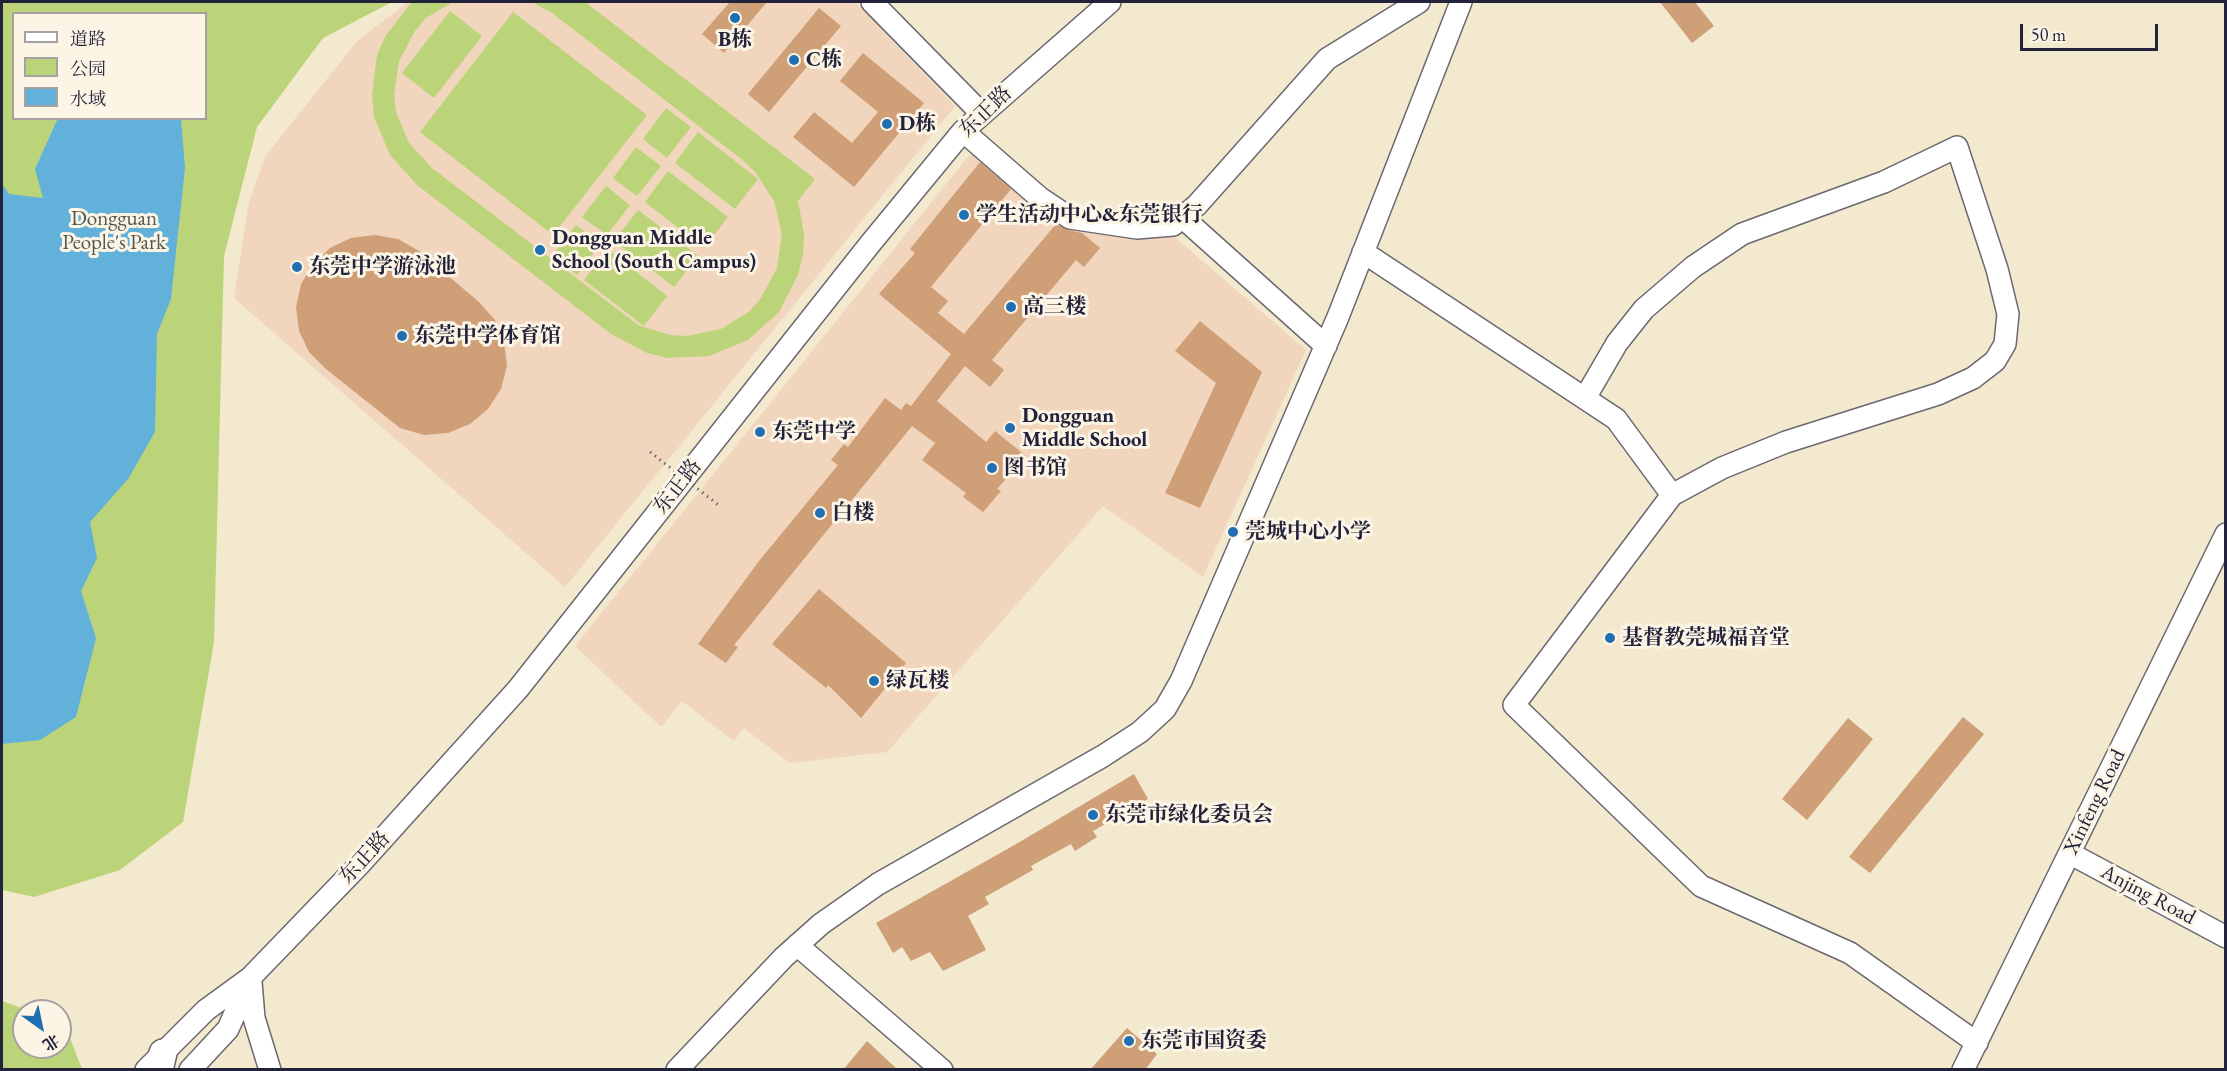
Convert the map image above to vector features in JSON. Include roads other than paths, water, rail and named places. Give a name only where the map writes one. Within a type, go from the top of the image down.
[{"type":"street","points":[[872,2],[981,113]]},
{"type":"street","name":"东正路","points":[[250,978],[360,864],[518,689],[862,254],[963,131],[1110,2]]},
{"type":"street","points":[[963,131],[1040,198],[1070,218],[1137,228],[1173,225],[1197,205],[1326,59],[1419,2]]},
{"type":"street","points":[[677,1070],[797,945],[821,924],[878,884],[1103,756],[1140,732],[1165,709],[1181,681],[1326,346],[1404,151],[1428,81],[1459,3]]},
{"type":"street","points":[[1585,398],[1617,343],[1644,309],[1702,260],[1742,234],[1884,182],[1916,164],[1957,147],[1997,269],[2008,314],[2005,344],[1995,361],[1973,378],[1938,394],[1786,442],[1722,468],[1672,495],[1514,705],[1701,886],[1850,953],[1977,1043]]},
{"type":"street","points":[[1182,217],[1326,346]]},
{"type":"street","points":[[1363,252],[1616,419],[1672,495]]},
{"type":"street","name":"Xinfeng Road","points":[[1963,1070],[2071,854],[2226,534]]},
{"type":"street","name":"Anjing Road","points":[[2071,854],[2226,937]]},
{"type":"street","points":[[797,945],[942,1070]]},
{"type":"street","points":[[156,1064],[206,1010],[250,978]]},
{"type":"street","points":[[190,1070],[228,1029],[250,978]]},
{"type":"street","points":[[250,978],[254,1018],[270,1070]]},
{"type":"water","points":[[57,120],[181,120],[185,168],[171,299],[157,334],[155,432],[128,479],[90,522],[97,558],[81,591],[96,638],[76,717],[40,740],[2,744],[2,184],[9,194],[43,198],[35,169]]},
{"type":"place","name":"B栋","points":[[735,18]]},
{"type":"place","name":"C栋","points":[[794,60]]},
{"type":"place","name":"D栋","points":[[887,124]]},
{"type":"place","name":"学生活动中心&东莞银行","points":[[964,215]]},
{"type":"place","name":"Dongguan Middle School (South Campus)","points":[[540,250]]},
{"type":"place","name":"东莞中学游泳池","points":[[297,267]]},
{"type":"place","name":"高三楼","points":[[1011,307]]},
{"type":"place","name":"东莞中学体育馆","points":[[402,336]]},
{"type":"place","name":"Dongguan Middle School","points":[[1010,428]]},
{"type":"place","name":"东莞中学","points":[[760,432]]},
{"type":"place","name":"图书馆","points":[[992,468]]},
{"type":"place","name":"白楼","points":[[820,513]]},
{"type":"place","name":"莞城中心小学","points":[[1233,532]]},
{"type":"place","name":"基督教莞城福音堂","points":[[1610,638]]},
{"type":"place","name":"绿瓦楼","points":[[874,681]]},
{"type":"place","name":"东莞市绿化委员会","points":[[1093,815]]},
{"type":"place","name":"东莞市国资委","points":[[1129,1041]]},
{"type":"park label","name":"Dongguan People's Park","points":[[114,231]]}]
